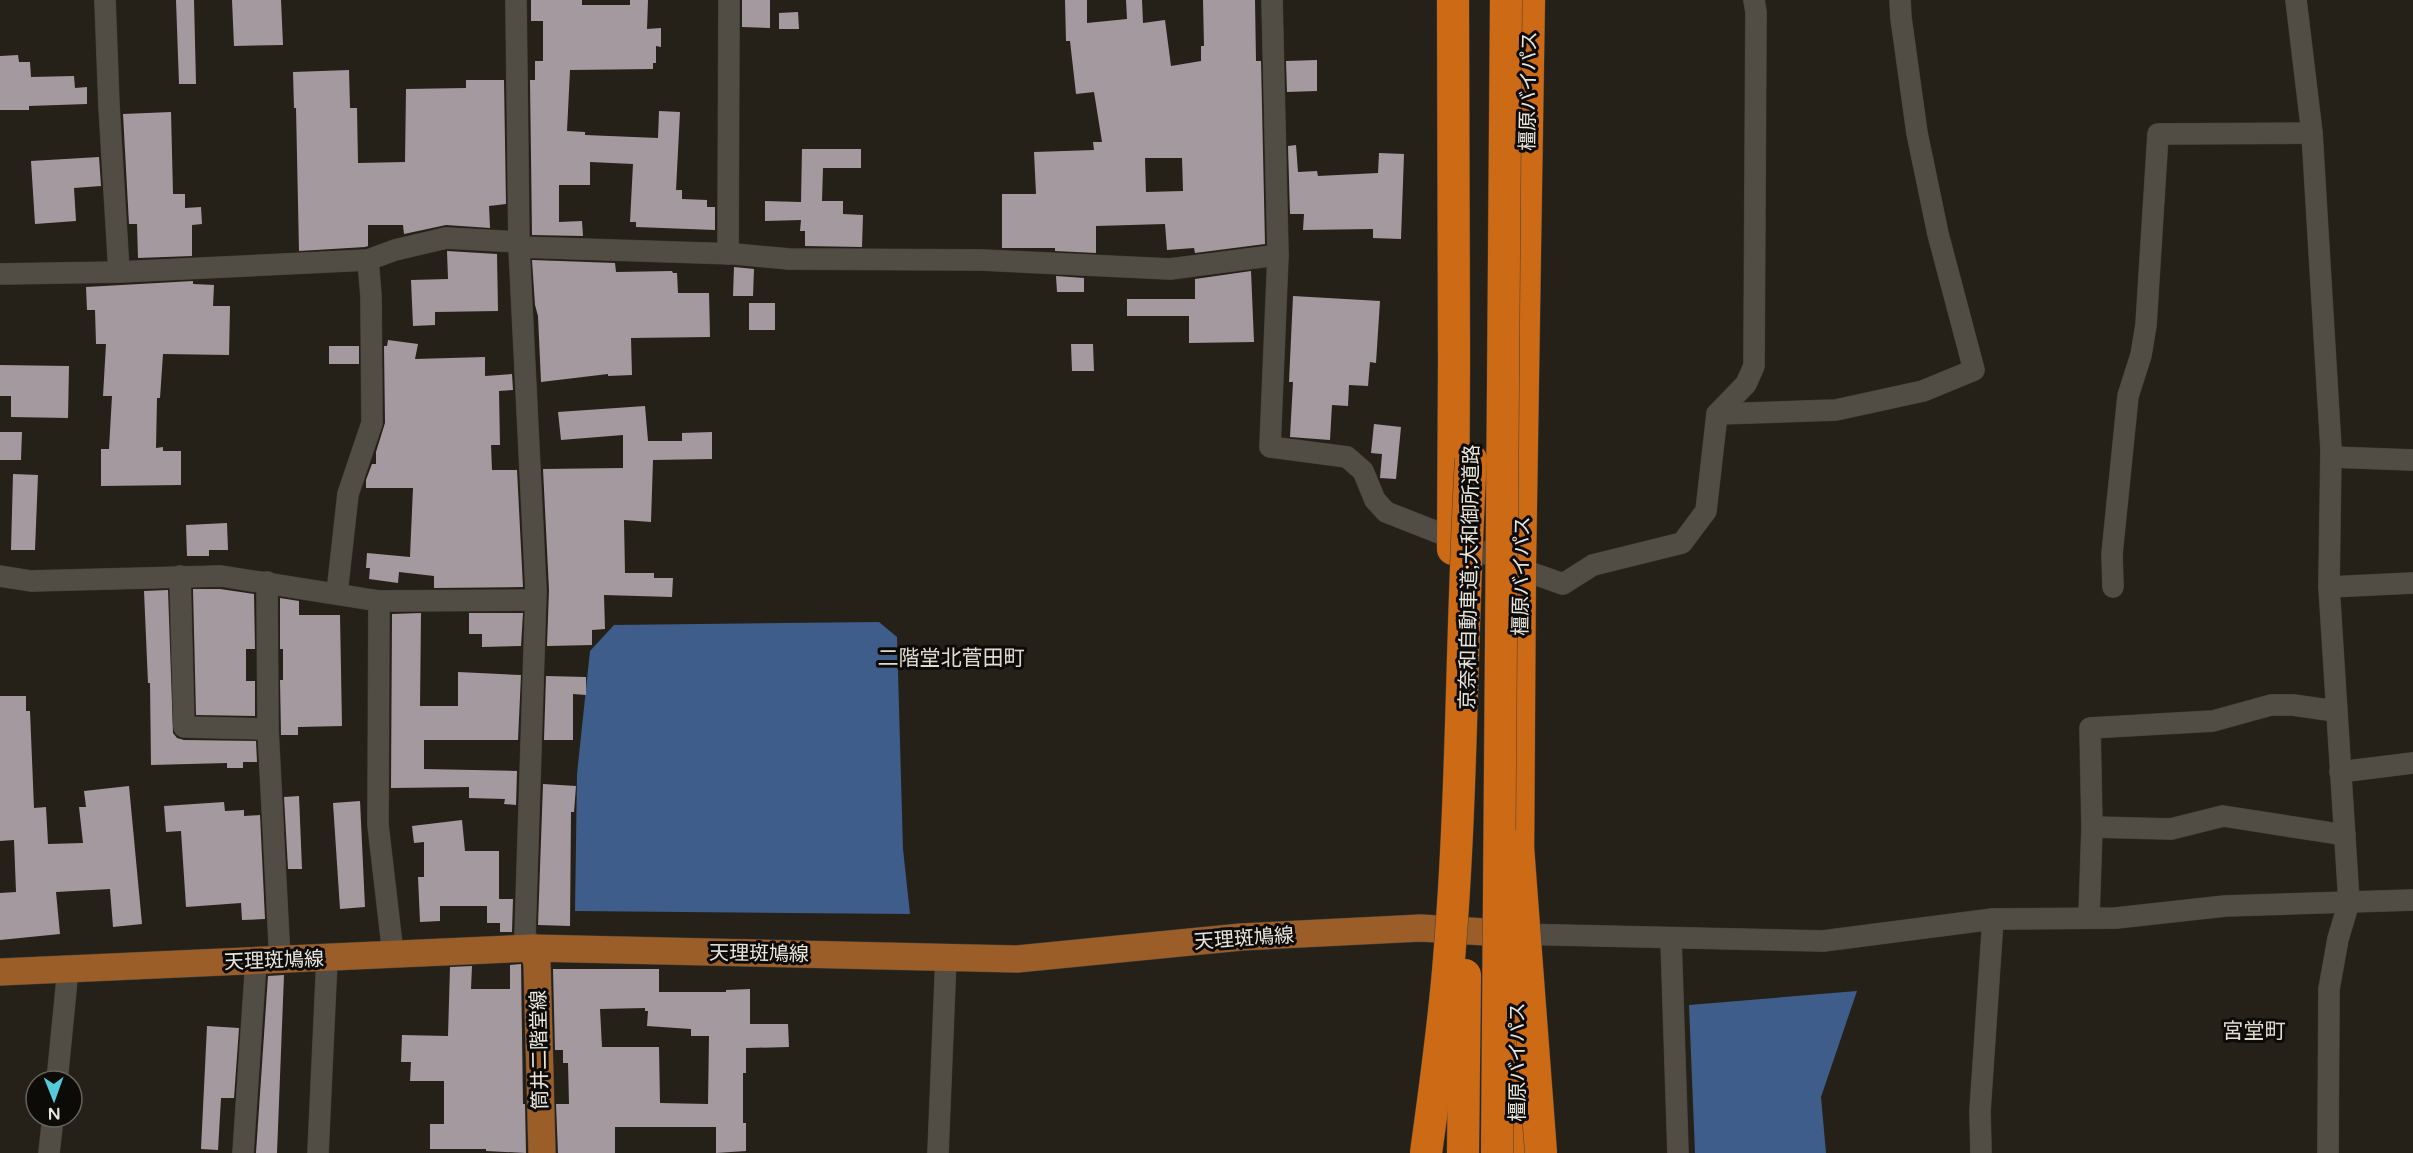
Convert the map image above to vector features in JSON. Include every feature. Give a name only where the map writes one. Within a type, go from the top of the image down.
[{"type":"highway","points":[[1450,1153],[1455,929],[1452,538],[1453,0]]},
{"type":"highway","name":"京奈和自動車道;大和御所道路","points":[[1463,1153],[1474,0]]},
{"type":"highway","name":"京奈和自動車道;大和御所道路","points":[[1497,1153],[1506,0]]},
{"type":"highway","name":"橿原バイパス","points":[[1516,1153],[1520,569],[1529,0]]},
{"type":"highway","points":[[1426,1153],[1449,959],[1457,827],[1464,565],[1471,459]]},
{"type":"highway","points":[[1502,648],[1541,1153]]},
{"type":"main road","name":"天理斑鳩線","points":[[0,972],[532,948],[1017,959],[1241,937],[1421,928],[1518,934]]},
{"type":"main road","name":"筒井二階堂線","points":[[532,948],[537,963],[542,1153]]},
{"type":"street","points":[[105,0],[119,272]]},
{"type":"street","points":[[516,0],[518,244],[535,600],[525,935],[532,948]]},
{"type":"street","points":[[728,254],[729,0]]},
{"type":"street","points":[[1272,0],[1278,255],[1270,447],[1347,457],[1363,471],[1376,500],[1386,512],[1452,538],[1520,569],[1563,584],[1593,565],[1682,543],[1706,511],[1717,414],[1746,384],[1754,366],[1756,12],[1754,0]]},
{"type":"street","points":[[1717,414],[1836,410],[1923,391],[1974,370],[1938,234],[1917,133],[1900,0]]},
{"type":"street","points":[[2295,0],[2312,134],[2331,457],[2329,587],[2335,711],[2349,902],[2338,939],[2329,989],[2328,1153]]},
{"type":"street","points":[[2113,587],[2112,554],[2128,396],[2141,355],[2146,325],[2158,134],[2312,134]]},
{"type":"street","points":[[0,274],[119,272],[368,260],[395,250],[446,238],[518,244],[728,254],[789,260],[982,260],[1170,269],[1278,255]]},
{"type":"street","points":[[337,593],[348,494],[372,423],[371,296],[368,260]]},
{"type":"street","points":[[2331,457],[2413,460]]},
{"type":"street","points":[[0,576],[31,581],[221,576],[379,601],[535,600]]},
{"type":"street","points":[[180,576],[184,727],[268,729]]},
{"type":"street","points":[[243,1153],[268,961],[267,582]]},
{"type":"street","points":[[2329,587],[2413,583]]},
{"type":"street","points":[[379,601],[378,825],[393,954]]},
{"type":"street","points":[[2089,917],[2092,827],[2090,728],[2213,721],[2271,705],[2293,705],[2335,711]]},
{"type":"street","points":[[2340,772],[2413,763]]},
{"type":"street","points":[[2092,827],[2171,829],[2223,816],[2286,828],[2344,835]]},
{"type":"street","points":[[1518,934],[1823,941],[1993,920],[2115,918],[2225,906],[2413,900]]},
{"type":"street","points":[[1981,1153],[1980,1111],[1993,920]]},
{"type":"street","points":[[1671,939],[1678,1153]]},
{"type":"street","points":[[938,1153],[946,957]]},
{"type":"street","points":[[318,1153],[327,958]]},
{"type":"street","points":[[58,1069],[68,969]]},
{"type":"street","points":[[49,1153],[52,1129]]},
{"type":"water","points":[[879,622],[897,637],[903,849],[910,914],[575,911],[577,774],[590,651],[614,625]]},
{"type":"water","points":[[1857,991],[1821,1097],[1826,1153],[1695,1153],[1689,1005]]},
{"type":"building","points":[[176,0],[194,0],[196,84],[179,84]]},
{"type":"building","points":[[232,0],[281,0],[283,45],[234,46]]},
{"type":"building","points":[[531,0],[582,0],[582,5],[630,5],[630,0],[648,0],[647,29],[661,28],[661,47],[656,46],[656,63],[653,63],[653,69],[570,70],[567,131],[585,132],[585,135],[658,138],[659,111],[680,112],[676,190],[682,190],[682,199],[707,200],[707,207],[715,207],[715,230],[636,227],[636,222],[630,222],[633,164],[590,162],[590,185],[559,185],[559,222],[582,221],[583,236],[532,235],[530,80],[535,80],[535,61],[543,61],[543,21],[531,21]]},
{"type":"building","points":[[742,0],[770,0],[770,28],[742,27]]},
{"type":"building","points":[[1065,0],[1087,0],[1087,23],[1127,19],[1126,0],[1142,0],[1143,23],[1165,20],[1171,66],[1201,61],[1201,46],[1204,46],[1203,0],[1255,0],[1256,61],[1261,61],[1265,244],[1195,253],[1194,248],[1167,250],[1165,224],[1096,226],[1096,253],[1055,251],[1055,248],[1002,248],[1002,194],[1036,194],[1034,152],[1094,150],[1093,142],[1102,142],[1094,92],[1076,94],[1070,41],[1066,41]],"holes":[[[1145,158],[1182,158],[1183,191],[1146,192]]]},
{"type":"building","points":[[798,12],[799,29],[779,29],[779,13]]},
{"type":"building","points":[[18,55],[19,62],[30,62],[31,77],[74,76],[75,88],[87,87],[87,104],[29,106],[29,110],[0,110],[0,56]]},
{"type":"building","points":[[1317,60],[1317,91],[1287,92],[1286,61]]},
{"type":"building","points":[[349,70],[350,108],[357,108],[358,163],[405,162],[406,89],[466,88],[466,80],[504,80],[506,204],[489,206],[490,228],[446,225],[404,234],[403,225],[368,225],[368,246],[299,251],[293,72]]},
{"type":"building","points":[[171,112],[173,194],[185,194],[185,208],[201,207],[202,224],[192,225],[192,256],[138,258],[137,224],[129,224],[123,114]]},
{"type":"building","points":[[1296,145],[1298,172],[1317,171],[1318,176],[1378,173],[1379,153],[1404,154],[1401,239],[1373,238],[1373,229],[1303,230],[1304,214],[1290,214],[1288,146]]},
{"type":"building","points":[[802,149],[861,149],[861,168],[823,168],[822,201],[843,201],[843,214],[863,215],[862,247],[805,246],[805,231],[800,231],[801,220],[765,221],[765,201],[801,202]]},
{"type":"building","points":[[99,157],[101,186],[74,188],[76,221],[35,224],[31,161]]},
{"type":"building","points":[[447,251],[497,254],[498,311],[435,312],[435,325],[413,326],[411,280],[448,279]]},
{"type":"building","points":[[532,260],[615,263],[616,272],[672,271],[677,273],[678,293],[709,293],[710,337],[631,338],[632,375],[608,376],[608,374],[541,382],[538,316],[535,305]]},
{"type":"building","points":[[734,267],[754,269],[753,296],[733,296]]},
{"type":"building","points":[[1251,271],[1254,342],[1189,343],[1189,316],[1127,316],[1127,299],[1195,299],[1195,279]]},
{"type":"building","points":[[1056,276],[1084,278],[1084,292],[1057,292]]},
{"type":"building","points":[[193,281],[193,284],[214,285],[213,306],[230,306],[229,355],[163,354],[160,398],[157,398],[156,448],[163,447],[163,451],[181,451],[181,485],[101,486],[101,449],[109,449],[112,396],[103,396],[106,344],[96,344],[95,310],[87,310],[86,287]]},
{"type":"building","points":[[1293,296],[1380,301],[1376,363],[1370,362],[1368,386],[1349,385],[1348,406],[1332,405],[1330,440],[1290,437],[1293,382],[1289,382]]},
{"type":"building","points":[[749,303],[775,303],[775,330],[749,330]]},
{"type":"building","points":[[388,340],[418,344],[415,359],[485,357],[485,376],[512,374],[513,390],[499,391],[500,445],[491,445],[492,470],[517,470],[523,587],[434,588],[434,576],[399,572],[398,583],[369,579],[370,568],[366,568],[367,553],[410,557],[413,488],[366,488],[366,480],[372,464],[376,464],[376,452],[385,423],[384,346],[387,346]]},
{"type":"building","points":[[1071,344],[1093,344],[1094,371],[1072,371]]},
{"type":"building","points":[[329,346],[359,346],[359,364],[329,364]]},
{"type":"building","points":[[0,365],[69,366],[68,418],[11,417],[11,396],[0,396]]},
{"type":"building","points":[[645,406],[648,441],[682,441],[682,433],[712,432],[712,459],[653,460],[651,522],[624,520],[625,573],[654,573],[654,578],[673,578],[672,597],[604,595],[605,629],[592,630],[592,645],[547,646],[549,590],[543,469],[623,468],[623,435],[561,440],[558,412]]},
{"type":"building","points":[[1374,424],[1401,427],[1396,479],[1380,478],[1382,454],[1371,453]]},
{"type":"building","points":[[0,432],[22,432],[21,460],[0,460]]},
{"type":"building","points":[[13,474],[38,475],[35,550],[11,550]]},
{"type":"building","points":[[227,523],[228,550],[209,550],[209,556],[187,556],[186,525]]},
{"type":"building","points":[[193,589],[220,589],[254,594],[255,649],[246,649],[246,681],[255,681],[255,716],[196,715]]},
{"type":"building","points":[[168,590],[173,733],[177,738],[184,740],[256,741],[257,762],[243,762],[243,768],[227,768],[227,763],[151,765],[150,683],[148,683],[144,591]]},
{"type":"building","points":[[280,598],[299,601],[299,615],[340,615],[342,726],[298,727],[298,735],[281,735],[280,680],[283,680],[283,649],[280,649]]},
{"type":"building","points":[[421,613],[420,706],[458,706],[458,672],[521,675],[518,740],[424,740],[424,769],[517,771],[516,805],[504,804],[505,799],[469,798],[469,787],[391,788],[392,614]]},
{"type":"building","points":[[469,613],[523,613],[521,646],[482,647],[482,634],[469,634]]},
{"type":"building","points":[[546,676],[586,677],[586,695],[573,694],[573,740],[544,740]]},
{"type":"building","points":[[0,696],[26,696],[26,711],[30,711],[34,808],[46,807],[48,844],[83,843],[79,807],[86,807],[84,791],[129,786],[142,924],[113,927],[110,889],[56,892],[60,934],[0,940],[0,893],[16,892],[14,840],[0,841]]},
{"type":"building","points":[[543,784],[576,786],[574,812],[571,812],[570,926],[538,925]]},
{"type":"building","points":[[299,796],[302,869],[288,869],[284,797]]},
{"type":"building","points":[[360,801],[365,907],[340,909],[333,803]]},
{"type":"building","points":[[224,802],[225,811],[244,810],[244,816],[260,815],[265,919],[242,920],[241,903],[186,907],[181,831],[166,832],[164,806]]},
{"type":"building","points":[[462,820],[465,851],[499,851],[499,899],[513,899],[512,932],[500,932],[500,923],[487,923],[487,906],[440,906],[440,921],[420,922],[418,877],[424,877],[424,842],[414,843],[412,826]]},
{"type":"building","points":[[521,964],[526,1153],[486,1151],[486,1149],[430,1149],[430,1124],[444,1124],[444,1081],[410,1081],[411,1062],[401,1062],[402,1035],[448,1036],[450,967],[472,966],[471,989],[510,989],[510,965]]},
{"type":"building","points":[[553,969],[659,969],[659,992],[726,992],[726,990],[750,989],[750,1024],[788,1024],[789,1047],[746,1048],[746,1073],[743,1073],[743,1123],[746,1123],[746,1151],[716,1153],[716,1127],[615,1127],[615,1153],[558,1153],[556,1104],[569,1104],[568,1063],[563,1063],[563,1050],[555,1050]],"holes":[[[645,1008],[645,1011],[648,1011],[647,1026],[691,1029],[691,1036],[709,1036],[708,1104],[660,1103],[659,1047],[602,1047],[600,1009]]]},
{"type":"building","points":[[284,975],[277,1153],[256,1153],[268,976]]},
{"type":"building","points":[[207,1026],[239,1028],[234,1098],[221,1098],[218,1150],[201,1149]]},
{"type":"district","name":"二階堂北菅田町","points":[[951,658]]},
{"type":"district","name":"宮堂町","points":[[2254,1031]]}]
